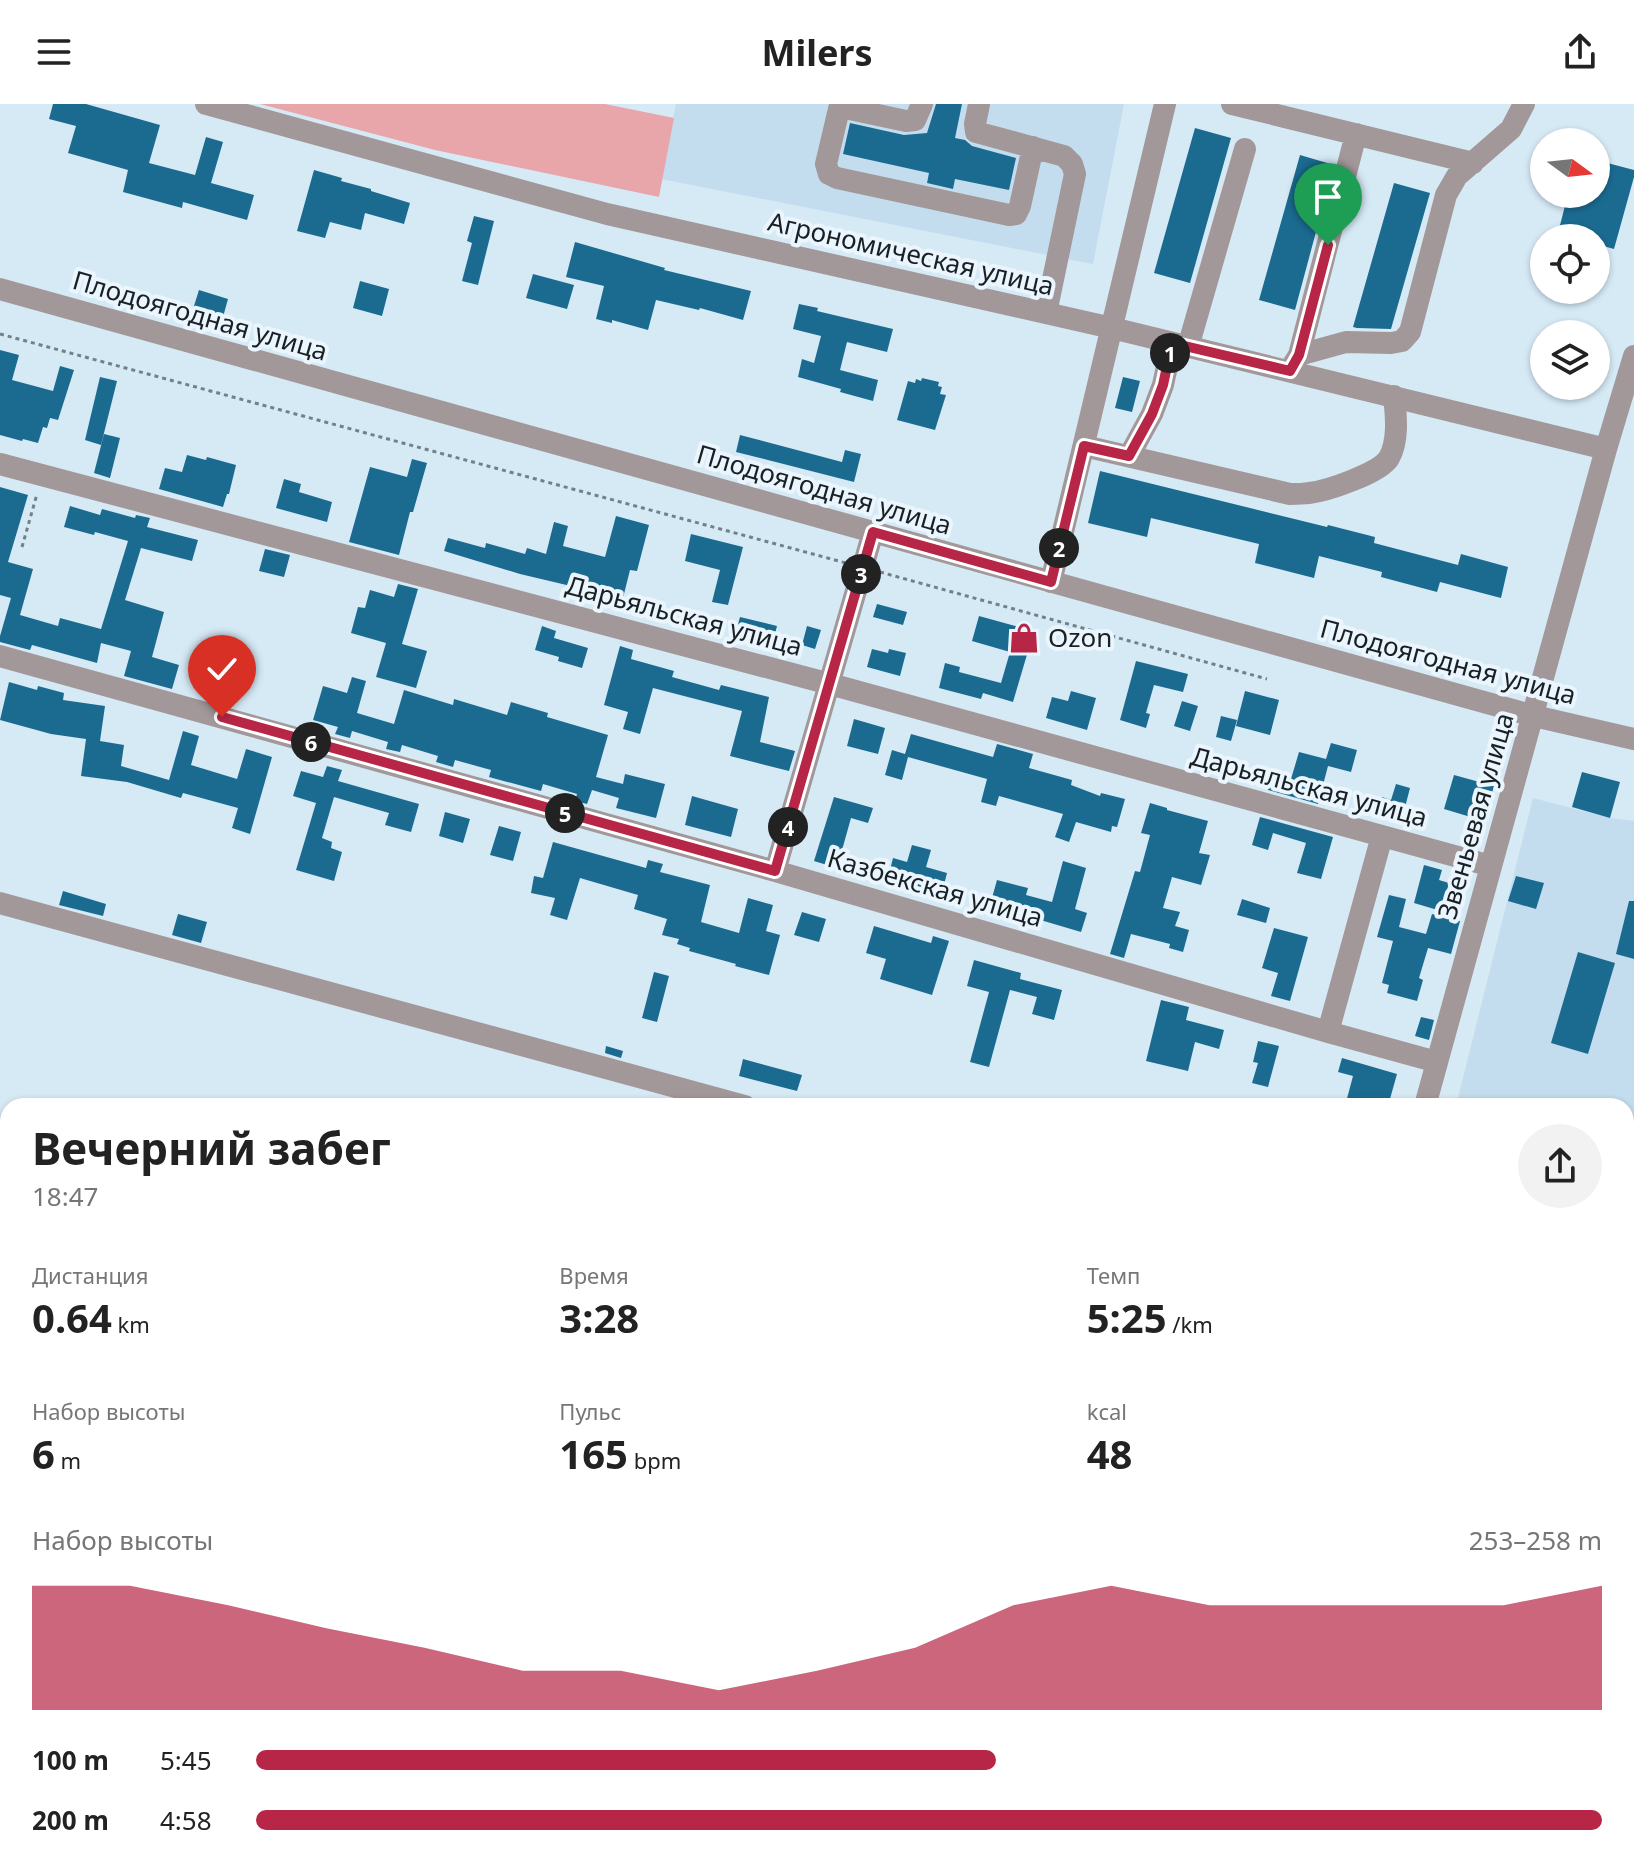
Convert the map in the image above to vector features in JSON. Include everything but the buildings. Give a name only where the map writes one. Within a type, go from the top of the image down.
[{"type":"street","name":"Агрономическая улица","points":[[206,104],[607,214],[1180,345],[1294,363],[1394,396],[1606,449]]},
{"type":"street","points":[[922,104],[915,120],[906,121],[839,109],[826,164],[829,174],[1009,215],[1016,214],[1020,206],[1033,147]]},
{"type":"street","points":[[979,104],[976,132],[1064,156],[1072,164],[1075,174],[1046,313]]},
{"type":"street","points":[[1051,582],[1165,104]]},
{"type":"street","points":[[1232,104],[1473,163]]},
{"type":"street","points":[[1294,363],[1346,342],[1391,343],[1402,341],[1410,332],[1446,195],[1457,176],[1511,129],[1524,104]]},
{"type":"street","points":[[1294,363],[1356,134]]},
{"type":"street","points":[[1129,456],[1152,414],[1180,345],[1245,149]]},
{"type":"street","name":"Плодоягодная улица","points":[[0,289],[1534,716],[1634,739]]},
{"type":"street","name":"Звеньевая улица","points":[[1427,1098],[1634,356]]},
{"type":"street","points":[[1084,446],[1290,494],[1321,491],[1371,473],[1390,457],[1396,429],[1394,396]]},
{"type":"street","name":"Дарьяльская улица","points":[[0,464],[830,684],[1491,866]]},
{"type":"street","points":[[775,871],[873,532]]},
{"type":"street","name":"Казбекская улица","points":[[0,656],[775,871],[1437,1062]]},
{"type":"street","points":[[1328,1032],[1382,836]]},
{"type":"street","points":[[0,903],[716,1098]]},
{"type":"path","points":[[0,334],[1267,679]]},
{"type":"path","points":[[22,547],[42,475]]},
{"type":"shaded area","points":[[260,104],[605,104],[674,118],[659,197],[435,150]]},
{"type":"shaded area","points":[[676,104],[1124,104],[1093,264],[661,179]]},
{"type":"shaded area","points":[[1533,798],[1610,818],[1634,821],[1634,1098],[1458,1098]]},
{"type":"place","name":"Ozon","points":[[1024,638]]},
{"type":"route","points":[[222,717],[775,871],[873,532],[1051,582],[1084,446],[1129,456],[1152,414],[1163,385],[1172,343],[1290,371],[1299,355],[1328,245]]}]
